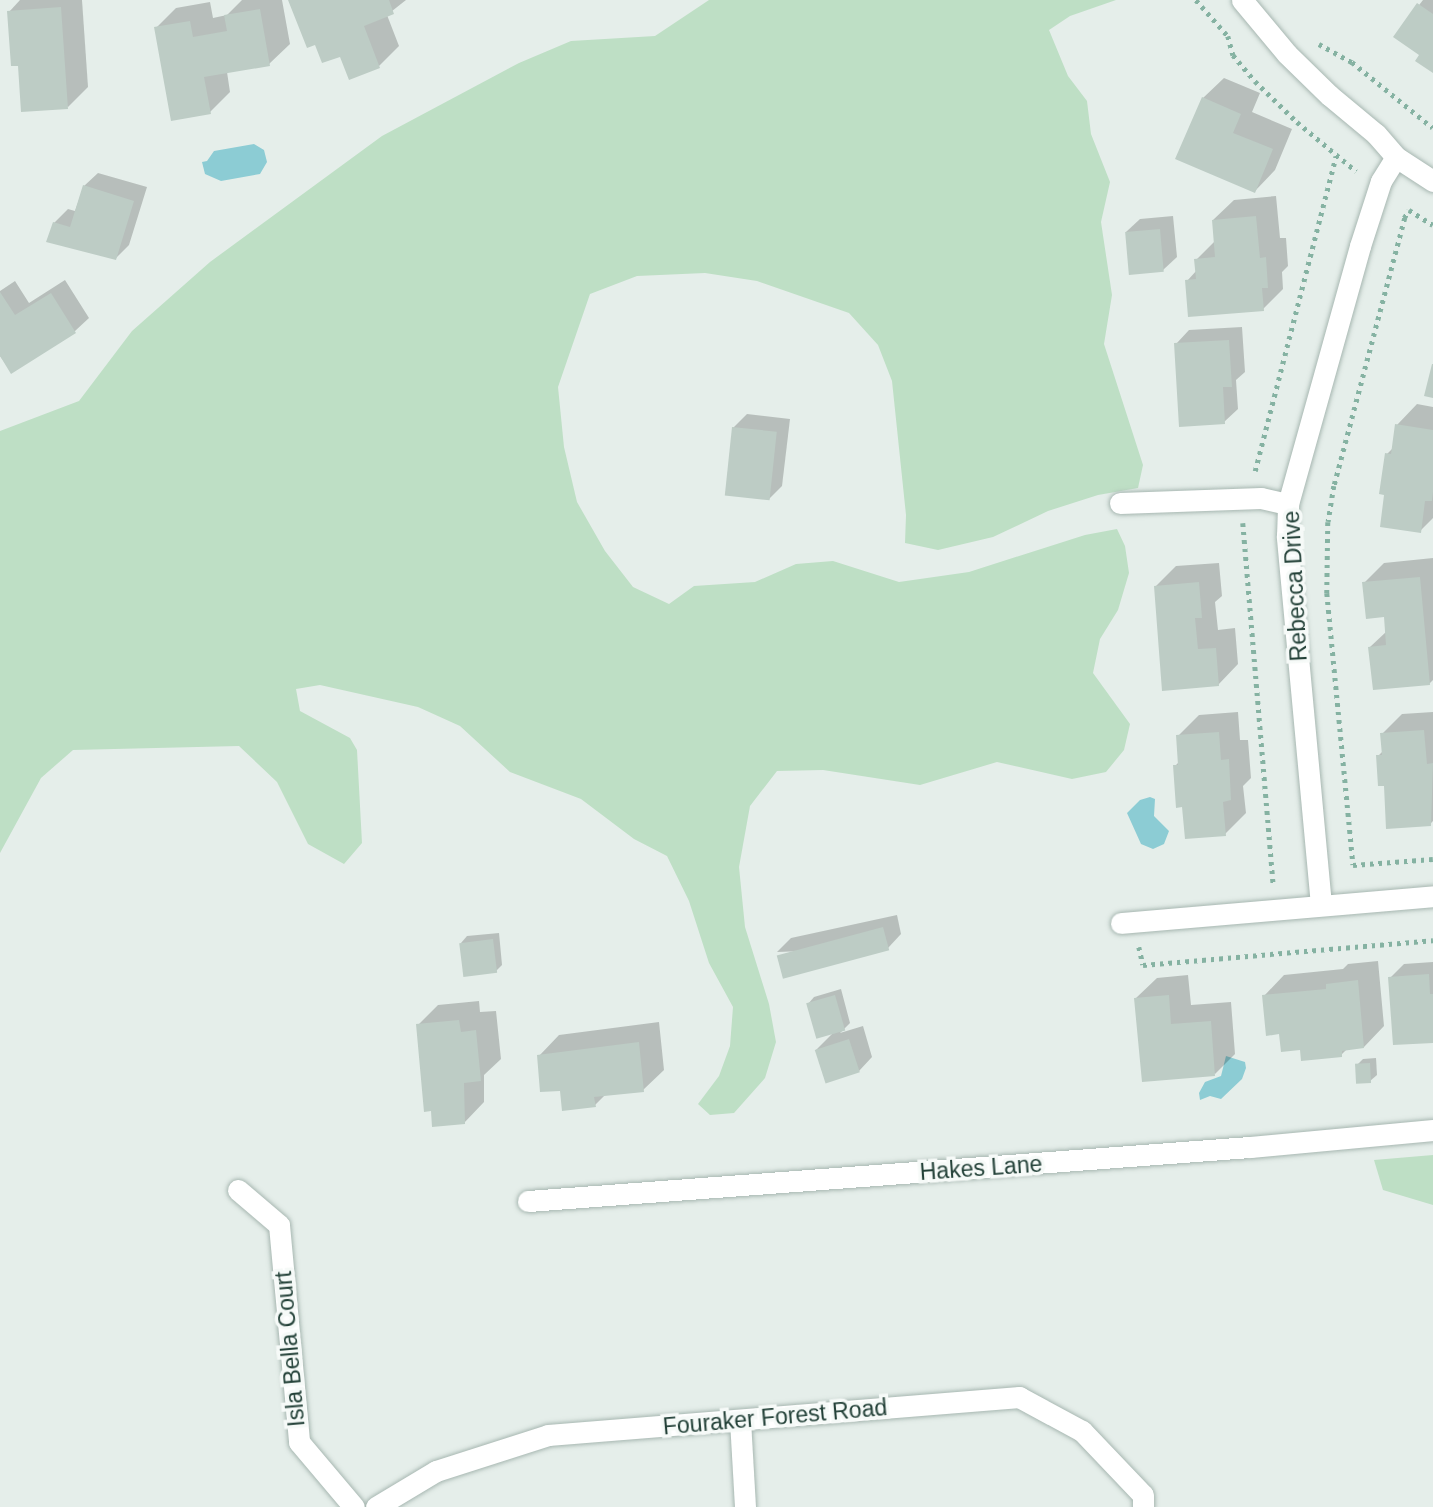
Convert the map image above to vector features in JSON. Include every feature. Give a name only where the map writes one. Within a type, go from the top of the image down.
[{"type":"street","points":[[1242,0],[1287,54],[1329,95],[1376,134],[1396,157],[1433,181]]},
{"type":"street","name":"Rebecca Drive","points":[[1321,905],[1287,536],[1288,504],[1377,194],[1396,157]]},
{"type":"street","points":[[1120,503],[1261,498],[1288,504]]},
{"type":"street","points":[[1128,923],[1433,896]]},
{"type":"street","name":"Hakes Lane","points":[[528,1201],[1237,1148],[1433,1130]]},
{"type":"street","name":"Isla Bella Court","points":[[238,1190],[279,1225],[299,1442],[354,1507]]},
{"type":"street","name":"Fouraker Forest Road","points":[[376,1507],[436,1471],[548,1435],[1019,1398],[1082,1431],[1143,1495],[1143,1507]]},
{"type":"street","points":[[740,1420],[745,1507]]},
{"type":"path","points":[[1196,0],[1228,36],[1233,55],[1255,80],[1297,122],[1355,170],[1392,211],[1405,218]]},
{"type":"path","points":[[1310,37],[1352,62],[1433,128]]},
{"type":"path","points":[[1433,225],[1409,210],[1405,218],[1334,486],[1328,522],[1328,593],[1353,865],[1433,859]]},
{"type":"path","points":[[1128,923],[1143,965],[1433,940]]},
{"type":"green space","points":[[709,0],[1116,0],[1070,16],[1049,30],[1068,76],[1087,101],[1091,134],[1110,182],[1101,222],[1112,295],[1104,344],[1143,465],[1138,488],[1098,495],[1048,511],[993,537],[938,550],[905,543],[906,515],[892,381],[878,345],[849,313],[757,281],[705,273],[637,276],[590,294],[558,387],[564,447],[577,502],[605,551],[633,587],[669,604],[694,586],[755,582],[796,564],[833,561],[899,582],[969,572],[1085,535],[1117,529],[1125,546],[1129,573],[1118,610],[1100,639],[1093,673],[1130,724],[1124,750],[1106,772],[1072,779],[997,762],[920,785],[823,770],[777,771],[750,806],[739,867],[745,927],[769,1004],[776,1042],[765,1078],[734,1113],[710,1115],[698,1104],[719,1076],[730,1046],[733,1007],[709,963],[689,901],[667,856],[634,839],[581,799],[510,772],[460,726],[418,707],[320,685],[296,689],[300,711],[350,738],[357,750],[362,843],[344,864],[308,844],[277,782],[239,746],[73,750],[41,778],[0,853],[0,431],[79,401],[132,331],[210,262],[382,136],[519,63],[571,41],[655,36]]},
{"type":"green space","points":[[1433,1155],[1433,1205],[1383,1190],[1374,1160]]},
{"type":"water","points":[[254,144],[264,150],[267,162],[260,174],[221,181],[205,174],[202,162],[207,161],[214,151]]},
{"type":"water","points":[[1150,797],[1155,799],[1154,816],[1169,831],[1164,844],[1153,849],[1141,844],[1127,813],[1140,800]]},
{"type":"water","points":[[1226,1056],[1245,1062],[1242,1079],[1221,1099],[1210,1096],[1200,1100],[1199,1093],[1205,1082],[1221,1076]]},
{"type":"building","points":[[288,0],[389,0],[394,14],[364,26],[380,68],[349,80],[340,57],[322,63],[315,45],[307,48]]},
{"type":"building","points":[[1417,3],[1433,14],[1433,73],[1415,61],[1419,55],[1393,37]]},
{"type":"building","points":[[61,7],[68,109],[21,112],[18,66],[11,66],[7,11]]},
{"type":"building","points":[[260,9],[270,66],[204,77],[211,114],[171,121],[154,27],[190,21],[193,37],[227,31],[224,15]]},
{"type":"building","points":[[1202,97],[1241,114],[1233,133],[1273,149],[1255,193],[1175,159]]},
{"type":"building","points":[[83,185],[134,201],[116,260],[46,242],[53,222],[70,227]]},
{"type":"building","points":[[1256,216],[1260,258],[1266,257],[1268,288],[1262,288],[1264,311],[1188,317],[1185,280],[1196,279],[1194,259],[1215,257],[1212,220]]},
{"type":"building","points":[[1160,229],[1164,272],[1129,275],[1125,232]]},
{"type":"building","points":[[0,292],[15,315],[51,293],[76,333],[11,374],[0,356]]},
{"type":"building","points":[[1229,340],[1232,387],[1223,387],[1225,424],[1179,427],[1174,343]]},
{"type":"building","points":[[1433,364],[1433,398],[1424,396]]},
{"type":"building","points":[[1395,424],[1433,430],[1432,501],[1425,501],[1421,533],[1380,527],[1384,495],[1379,494],[1385,453],[1391,454]]},
{"type":"building","points":[[732,427],[777,432],[770,500],[725,496]]},
{"type":"building","points":[[1420,577],[1430,685],[1373,690],[1368,647],[1386,645],[1384,617],[1366,619],[1362,582]]},
{"type":"building","points":[[1199,582],[1202,618],[1195,618],[1198,649],[1216,648],[1219,686],[1162,691],[1154,586]]},
{"type":"building","points":[[1424,730],[1427,764],[1433,763],[1431,826],[1386,829],[1384,786],[1378,786],[1376,755],[1382,755],[1380,733]]},
{"type":"building","points":[[1219,732],[1221,760],[1229,759],[1231,800],[1223,802],[1226,836],[1185,839],[1182,807],[1176,808],[1173,765],[1178,765],[1176,735]]},
{"type":"building","points":[[883,927],[889,950],[783,979],[777,955]]},
{"type":"building","points":[[493,939],[497,973],[463,977],[459,943]]},
{"type":"building","points":[[1429,974],[1430,994],[1433,994],[1433,1043],[1393,1045],[1388,977]]},
{"type":"building","points":[[1358,980],[1364,1048],[1342,1051],[1342,1057],[1301,1061],[1300,1050],[1281,1052],[1279,1034],[1266,1036],[1262,995],[1326,989],[1326,984]]},
{"type":"building","points":[[835,995],[845,1031],[816,1039],[806,1003]]},
{"type":"building","points":[[1169,995],[1171,1024],[1211,1021],[1215,1076],[1142,1082],[1134,998]]},
{"type":"building","points":[[459,1020],[461,1032],[476,1030],[481,1081],[464,1083],[465,1124],[432,1127],[431,1111],[424,1112],[416,1024]]},
{"type":"building","points":[[849,1039],[860,1072],[826,1083],[815,1050]]},
{"type":"building","points":[[639,1042],[644,1092],[594,1097],[596,1107],[562,1111],[560,1091],[540,1092],[537,1055]]},
{"type":"building","points":[[1370,1063],[1371,1083],[1356,1084],[1355,1064]]}]
